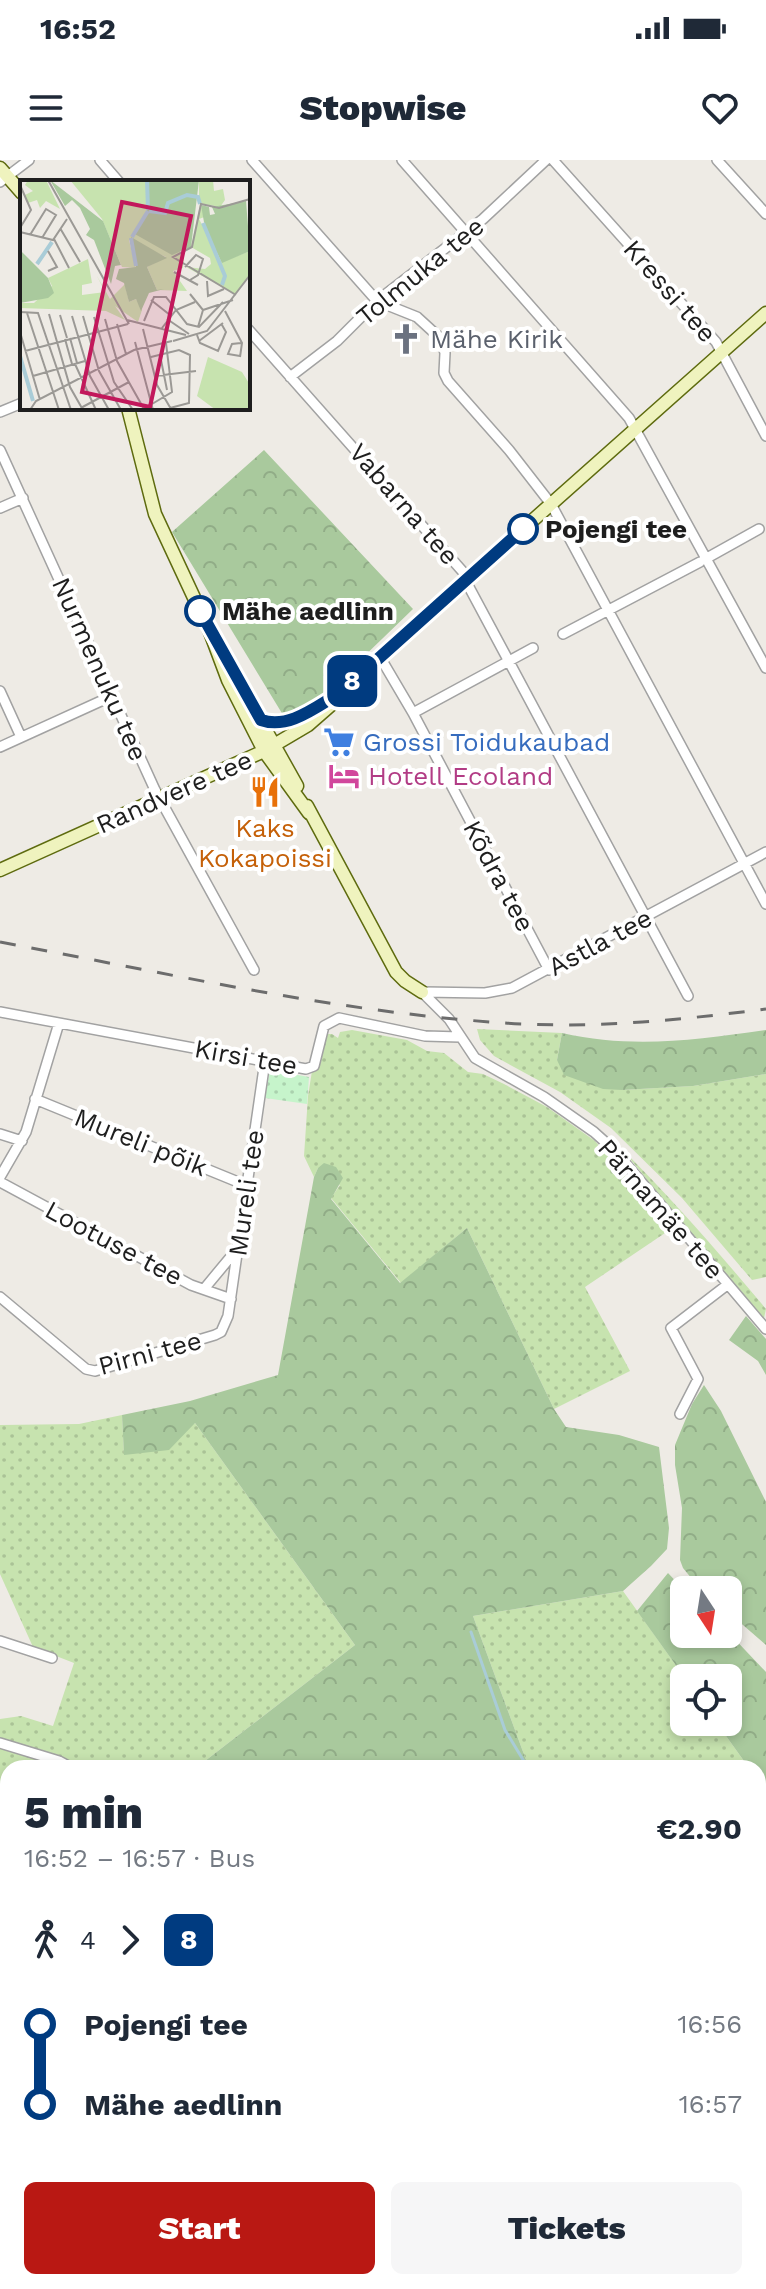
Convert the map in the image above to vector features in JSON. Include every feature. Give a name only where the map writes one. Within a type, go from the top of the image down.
[{"type":"main road","points":[[2,175],[20,191]]},
{"type":"main road","name":"Randvere tee","points":[[0,870],[270,748],[308,725],[380,657],[766,313]]},
{"type":"main road","name":"Pärnamäe tee","points":[[129,410],[158,522],[210,632],[228,680],[309,813],[396,972],[422,992]]},
{"type":"main road","name":"Pärnamäe tee","points":[[210,632],[261,720],[270,748]]},
{"type":"main road","points":[[261,720],[273,724],[287,721],[340,693]]},
{"type":"street","points":[[2,175],[29,160]]},
{"type":"street","points":[[100,160],[117,180]]},
{"type":"street","points":[[252,160],[377,301],[417,317],[441,339],[445,353],[444,373],[448,381],[509,450],[551,504],[766,904]]},
{"type":"street","points":[[402,160],[636,428],[704,560],[766,668]]},
{"type":"street","name":"Tolmuka tee","points":[[290,377],[337,341],[377,301],[466,232],[546,160]]},
{"type":"street","name":"Kressi tee","points":[[553,160],[722,352],[766,436]]},
{"type":"street","points":[[717,160],[766,214]]},
{"type":"street","name":"Vabarna tee","points":[[250,331],[461,567],[688,996]]},
{"type":"street","points":[[0,412],[20,404]]},
{"type":"street","name":"Nurmenuku tee","points":[[0,450],[160,798],[254,970]]},
{"type":"street","points":[[0,508],[23,498]]},
{"type":"street","points":[[563,634],[759,529]]},
{"type":"street","points":[[413,713],[533,648]]},
{"type":"street","name":"Kõdra tee","points":[[380,657],[413,713],[549,970]]},
{"type":"street","points":[[0,691],[21,737]]},
{"type":"street","points":[[0,747],[112,696]]},
{"type":"street","name":"Astla tee","points":[[422,992],[475,994],[500,991],[549,970],[766,852]]},
{"type":"street","name":"Pärnamäe tee","points":[[422,992],[449,1019],[475,1058],[544,1097],[614,1150],[766,1329]]},
{"type":"street","name":"Kirsi tee","points":[[0,1012],[303,1069],[312,1068],[323,1029],[331,1020],[339,1018],[425,1036],[460,1037]]},
{"type":"street","points":[[0,1180],[22,1141],[59,1023]]},
{"type":"street","name":"Mureli tee","points":[[225,1325],[265,1061]]},
{"type":"street","name":"Mureli põik","points":[[35,1099],[238,1182],[248,1183]]},
{"type":"street","points":[[0,1134],[22,1141]]},
{"type":"street","name":"Lootuse tee","points":[[0,1180],[204,1289],[231,1299]]},
{"type":"street","points":[[204,1289],[238,1248]]},
{"type":"street","points":[[680,1414],[698,1379],[671,1328],[727,1285]]},
{"type":"street","name":"Pirni tee","points":[[0,1297],[86,1369],[95,1371],[215,1335],[225,1325]]},
{"type":"street","points":[[0,1641],[52,1658]]},
{"type":"street","points":[[0,1743],[56,1760]]},
{"type":"green space","points":[[264,450],[413,609],[322,697],[283,715],[172,532]]},
{"type":"green space","points":[[477,1029],[562,1033],[557,1060],[622,1090],[693,1086],[766,1074],[766,1277],[752,1280],[682,1198],[611,1128],[560,1092],[494,1056],[480,1040]]},
{"type":"green space","points":[[352,1030],[407,1040],[427,1051],[444,1053],[468,1072],[483,1074],[547,1107],[595,1141],[671,1229],[585,1287],[630,1371],[554,1409],[467,1228],[401,1283],[331,1198],[340,1185],[318,1168],[314,1177],[304,1156],[308,1096],[312,1071],[326,1034],[338,1038],[340,1032]]},
{"type":"green space","points":[[766,1030],[766,1074],[693,1086],[603,1089],[564,1075],[557,1060],[562,1033],[639,1042],[689,1040]]},
{"type":"green space","points":[[270,1070],[309,1077],[307,1104],[265,1098]]},
{"type":"green space","points":[[623,1150],[766,1309],[764,1318],[689,1232]]},
{"type":"green space","points":[[324,1163],[336,1167],[343,1178],[331,1199],[400,1283],[467,1228],[554,1409],[566,1427],[619,1435],[659,1447],[669,1528],[667,1549],[651,1566],[623,1591],[473,1616],[526,1760],[206,1760],[355,1645],[195,1423],[169,1450],[124,1455],[122,1415],[190,1401],[278,1375],[318,1168]]},
{"type":"green space","points":[[746,1316],[766,1339],[766,1375],[758,1361],[729,1340]]},
{"type":"green space","points":[[704,1385],[721,1411],[766,1502],[766,1645],[742,1624],[742,1576],[690,1576],[680,1560],[682,1508],[675,1445],[692,1404]]},
{"type":"green space","points":[[122,1415],[124,1454],[195,1423],[355,1645],[206,1760],[0,1760],[0,1719],[21,1716],[53,1726],[74,1663],[33,1647],[0,1574],[0,1425],[79,1424]]},
{"type":"green space","points":[[668,1573],[671,1576],[670,1648],[742,1647],[766,1672],[766,1760],[743,1760],[726,1736],[742,1736],[742,1664],[675,1664],[637,1611]]},
{"type":"green space","points":[[623,1591],[675,1664],[670,1664],[670,1736],[726,1736],[743,1760],[526,1760],[473,1616]]},
{"type":"waterway","points":[[471,1632],[505,1730],[523,1760]]},
{"type":"railway","points":[[0,942],[251,990],[441,1018],[538,1025],[603,1024],[766,1009]]},
{"type":"bus line","name":"8","points":[[200,611],[261,720],[281,723],[306,713],[340,693],[523,529]]},
{"type":"place","name":"Mähe Kirik","points":[[406,339]]},
{"type":"place","name":"Pojengi tee","points":[[523,529]]},
{"type":"place","name":"Mähe aedlinn","points":[[200,611]]},
{"type":"place","name":"Grossi Toidukaubad","points":[[339,742]]},
{"type":"place","name":"Hotell Ecoland","points":[[344,776]]},
{"type":"place","name":"Kaks Kokapoissi","points":[[265,792]]}]
